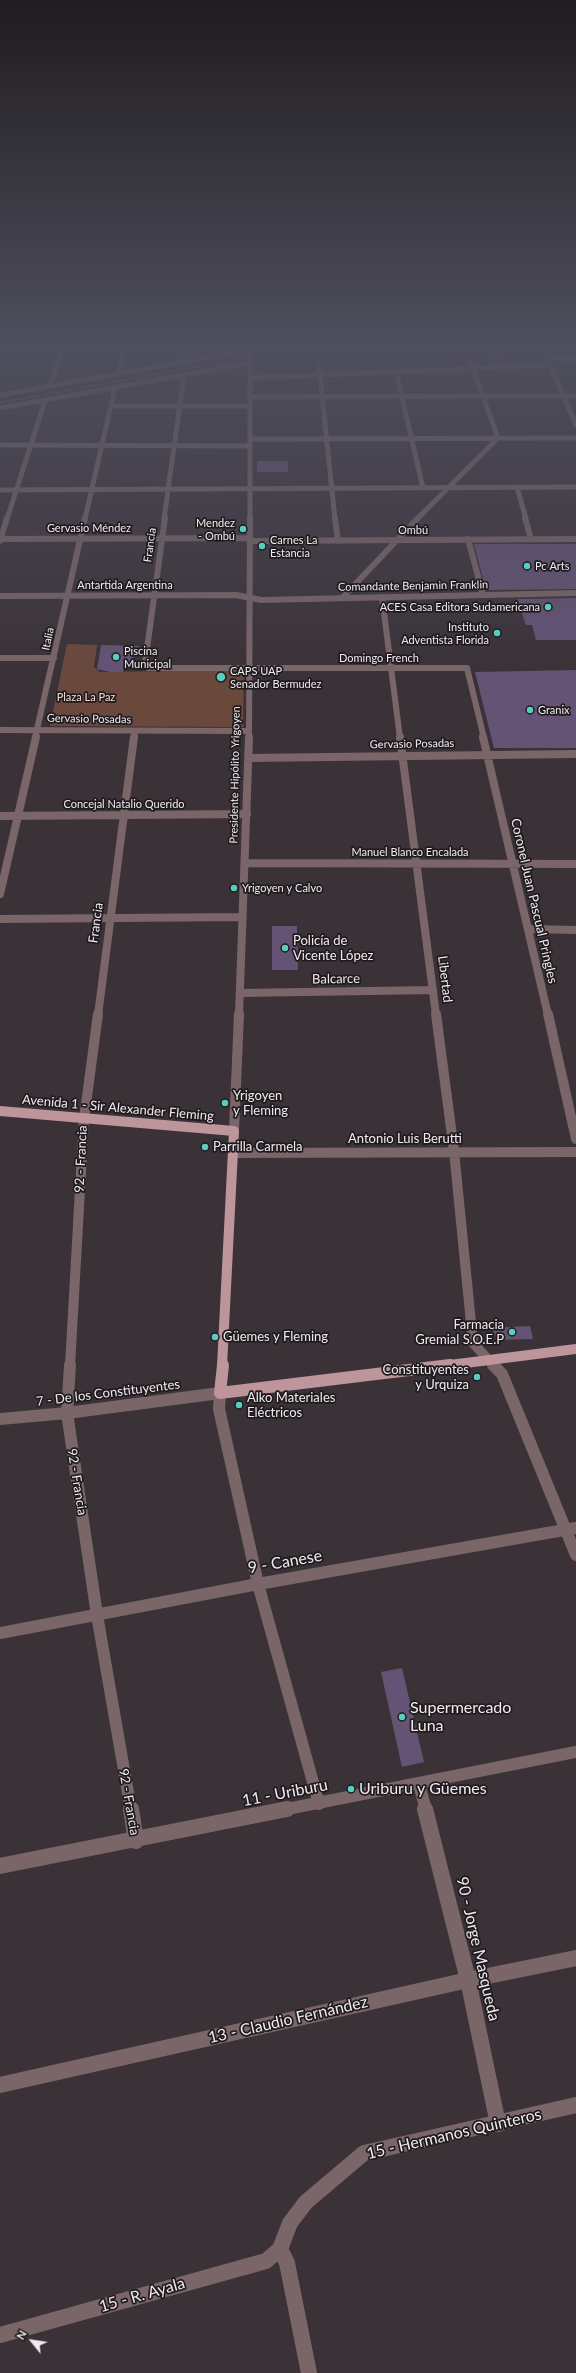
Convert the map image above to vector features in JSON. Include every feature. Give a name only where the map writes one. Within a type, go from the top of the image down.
[{"type":"main road","name":"Avenida 1 - Sir Alexander Fleming","points":[[0,1112],[234,1131]]},
{"type":"main road","points":[[234,1131],[220,1393],[488,1359],[576,1350]]},
{"type":"street","points":[[0,540],[26,457]]},
{"type":"street","name":"Italia","points":[[0,894],[99,457]]},
{"type":"street","name":"Francia","points":[[148,668],[145,663],[172,457]]},
{"type":"street","name":"Presidente Hipólito Yrigoyen","points":[[234,1131],[240,993],[241,917],[245,863],[249,758],[250,457]]},
{"type":"street","points":[[327,457],[338,541]]},
{"type":"street","points":[[415,457],[423,488]]},
{"type":"street","points":[[342,598],[399,540],[446,488],[479,457]]},
{"type":"street","points":[[516,487],[531,539]]},
{"type":"street","points":[[0,490],[576,487]]},
{"type":"street","name":"Gervasio Méndez","points":[[0,540],[162,538],[250,540]]},
{"type":"street","points":[[468,539],[483,595]]},
{"type":"street","name":"Ombú","points":[[250,540],[338,541],[576,539]]},
{"type":"street","name":"Comandante Benjamin Franklin","points":[[250,598],[262,600],[576,593]]},
{"type":"street","name":"Antartida Argentina","points":[[0,596],[236,595],[250,598]]},
{"type":"street","name":"Libertad","points":[[382,597],[454,1151],[473,1343],[502,1374],[571,1529],[576,1555]]},
{"type":"street","points":[[0,658],[54,658]]},
{"type":"street","name":"Domingo French","points":[[148,668],[467,668]]},
{"type":"street","name":"Coronel Juan Pascual Pringles","points":[[467,668],[489,754],[512,864],[529,929],[576,1139]]},
{"type":"street","name":"Gervasio Posadas","points":[[0,730],[249,732]]},
{"type":"street","name":"Francia","points":[[84,1118],[136,731]]},
{"type":"street","name":"Gervasio Posadas","points":[[249,758],[576,754]]},
{"type":"street","name":"Concejal Natalio Querido","points":[[0,816],[247,814]]},
{"type":"street","name":"Manuel Blanco Encalada","points":[[245,863],[576,864]]},
{"type":"street","points":[[0,919],[241,917]]},
{"type":"street","points":[[529,929],[576,930]]},
{"type":"street","name":"Balcarce","points":[[240,993],[434,990]]},
{"type":"street","name":"92 - Francia","points":[[84,1118],[67,1413],[97,1615],[136,1841]]},
{"type":"street","name":"Antonio Luis Berutti","points":[[233,1153],[454,1151],[576,1152]]},
{"type":"street","points":[[220,1393],[219,1409],[258,1584],[319,1804]]},
{"type":"street","name":"7 - De los Constituyentes","points":[[0,1419],[67,1413],[220,1393]]},
{"type":"street","name":"9 - Canese","points":[[0,1633],[258,1584],[571,1529]]},
{"type":"street","name":"11 - Uriburu","points":[[0,1866],[136,1841],[576,1752]]},
{"type":"street","name":"90 - Jorge Masqueda","points":[[419,1784],[468,1980],[498,2124]]},
{"type":"street","name":"13 - Claudio Fernández","points":[[0,2084],[468,1980],[576,1958]]},
{"type":"street","name":"15 - Hermanos Quinteros","points":[[280,2249],[290,2223],[306,2202],[364,2153],[498,2124],[576,2105]]},
{"type":"street","points":[[280,2249],[287,2263],[309,2373]]},
{"type":"street","name":"15 - R. Ayala","points":[[0,2335],[266,2261],[280,2249]]},
{"type":"green space","name":"Plaza La Paz","points":[[67,644],[97,645],[94,667],[100,672],[244,670],[243,727],[50,726]]},
{"type":"building","points":[[257,461],[288,461],[288,472],[257,472]]},
{"type":"building","name":"Pc Arts","points":[[474,544],[576,544],[576,589],[486,590]]},
{"type":"building","name":"ACES Casa Editora Sudamericana","points":[[576,598],[576,640],[536,640],[532,625],[526,625],[517,599]]},
{"type":"building","name":"Piscina Municipal","points":[[101,645],[139,646],[128,667],[124,667],[123,672],[110,672],[97,669]]},
{"type":"building","name":"Granix","points":[[576,670],[576,748],[494,748],[475,672]]},
{"type":"building","name":"Policía de Vicente López","points":[[272,926],[297,926],[298,970],[272,970]]},
{"type":"building","name":"Farmacia Gremial S.O.E.P","points":[[530,1326],[533,1339],[497,1340],[492,1328]]},
{"type":"building","name":"Supermercado Luna","points":[[402,1668],[424,1762],[402,1767],[381,1672]]},
{"type":"place","name":"Mendez - Ombú","points":[[243,529]]},
{"type":"place","name":"Carnes La Estancia","points":[[262,546]]},
{"type":"place","name":"Pc Arts","points":[[527,566]]},
{"type":"place","name":"ACES Casa Editora Sudamericana","points":[[548,607]]},
{"type":"place","name":"Instituto Adventista Florida","points":[[497,633]]},
{"type":"place","name":"Piscina Municipal","points":[[116,657]]},
{"type":"place","name":"CAPS UAP Senador Bermudez","points":[[221,677]]},
{"type":"place","name":"Granix","points":[[530,710]]},
{"type":"place","name":"Yrigoyen y Calvo","points":[[234,888]]},
{"type":"place","name":"Policía de Vicente López","points":[[285,948]]},
{"type":"place","name":"Yrigoyen y Fleming","points":[[225,1103]]},
{"type":"place","name":"Parrilla Carmela","points":[[205,1147]]},
{"type":"place","name":"Farmacia Gremial S.O.E.P","points":[[512,1332]]},
{"type":"place","name":"Güemes y Fleming","points":[[215,1337]]},
{"type":"place","name":"Constituyentes y Urquiza","points":[[477,1377]]},
{"type":"place","name":"Alko Materiales Eléctricos","points":[[239,1405]]},
{"type":"place","name":"Supermercado Luna","points":[[402,1717]]},
{"type":"place","name":"Uriburu y Güemes","points":[[351,1789]]}]
